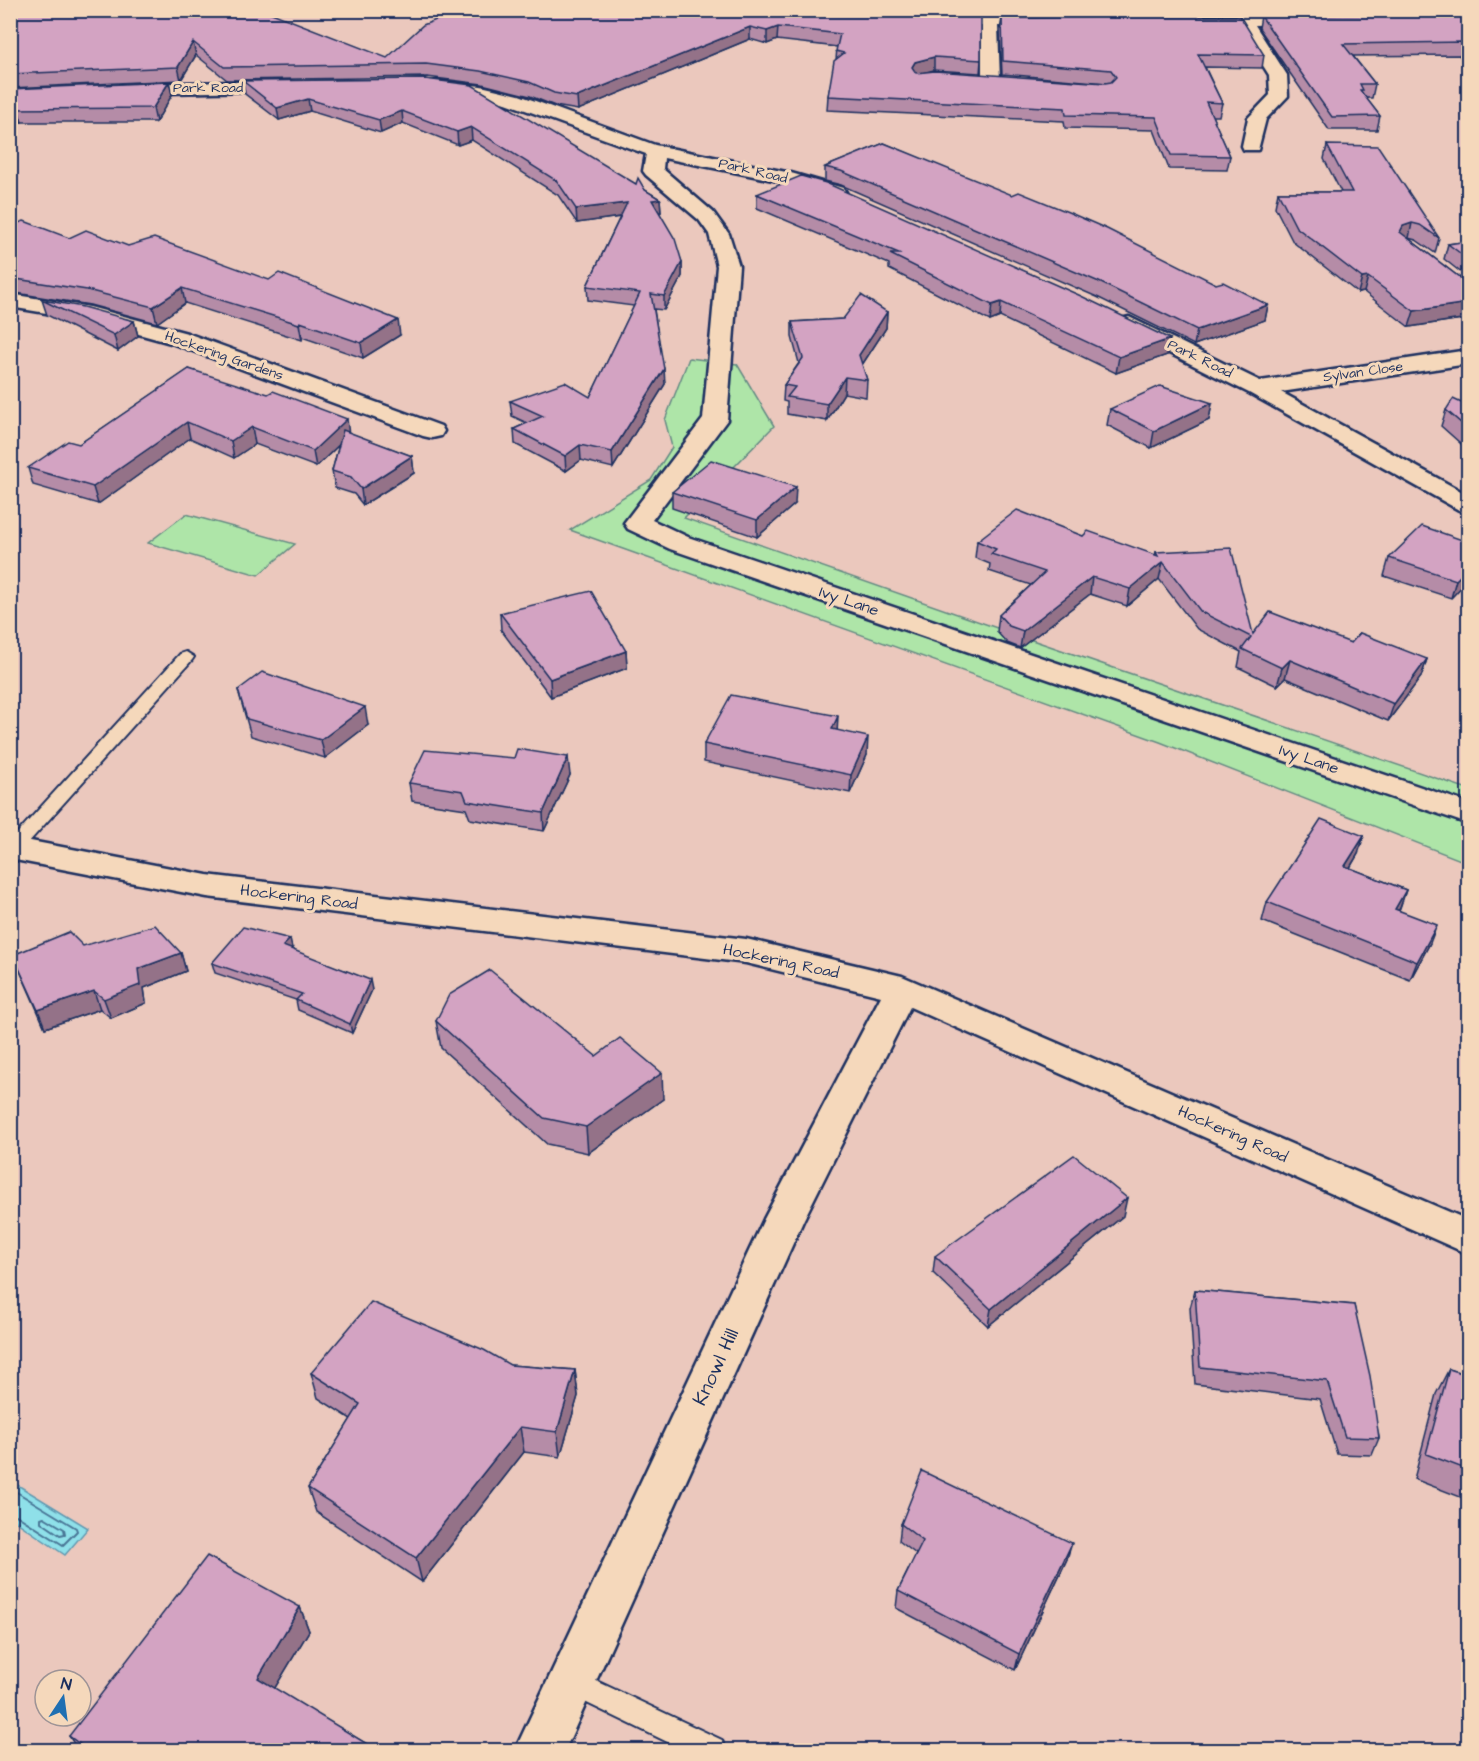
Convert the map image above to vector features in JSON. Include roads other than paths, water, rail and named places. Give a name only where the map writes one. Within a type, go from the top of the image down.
[{"type":"street","points":[[925,20],[990,23],[1059,22]]},
{"type":"street","points":[[1243,20],[1278,75],[1279,96],[1257,118],[1251,146]]},
{"type":"street","points":[[1185,21],[1326,20]]},
{"type":"street","points":[[990,23],[985,80],[1013,82]]},
{"type":"street","name":"Park Road","points":[[416,84],[482,91],[523,102],[612,138],[656,150],[769,174],[833,191],[852,199]]},
{"type":"street","name":"Park Road","points":[[102,89],[307,86]]},
{"type":"street","name":"Ivy Lane","points":[[656,150],[653,171],[706,216],[719,234],[728,266],[715,420],[637,523],[679,543],[1468,814]]},
{"type":"street","name":"Hockering Gardens","points":[[10,300],[90,314],[179,338],[432,431]]},
{"type":"street","name":"Park Road","points":[[1109,314],[1257,388],[1468,505]]},
{"type":"street","name":"Sylvan Close","points":[[1257,388],[1468,357]]},
{"type":"street","name":"Hockering Road","points":[[12,848],[207,886],[746,951],[902,988],[1468,1238]]},
{"type":"street","name":"Knowl Hill","points":[[540,1750],[784,1219],[902,988]]},
{"type":"lane","points":[[12,848],[186,657]]},
{"type":"lane","points":[[571,1682],[712,1750]]},
{"type":"water","points":[[11,1481],[88,1528],[65,1555],[11,1518]]}]
